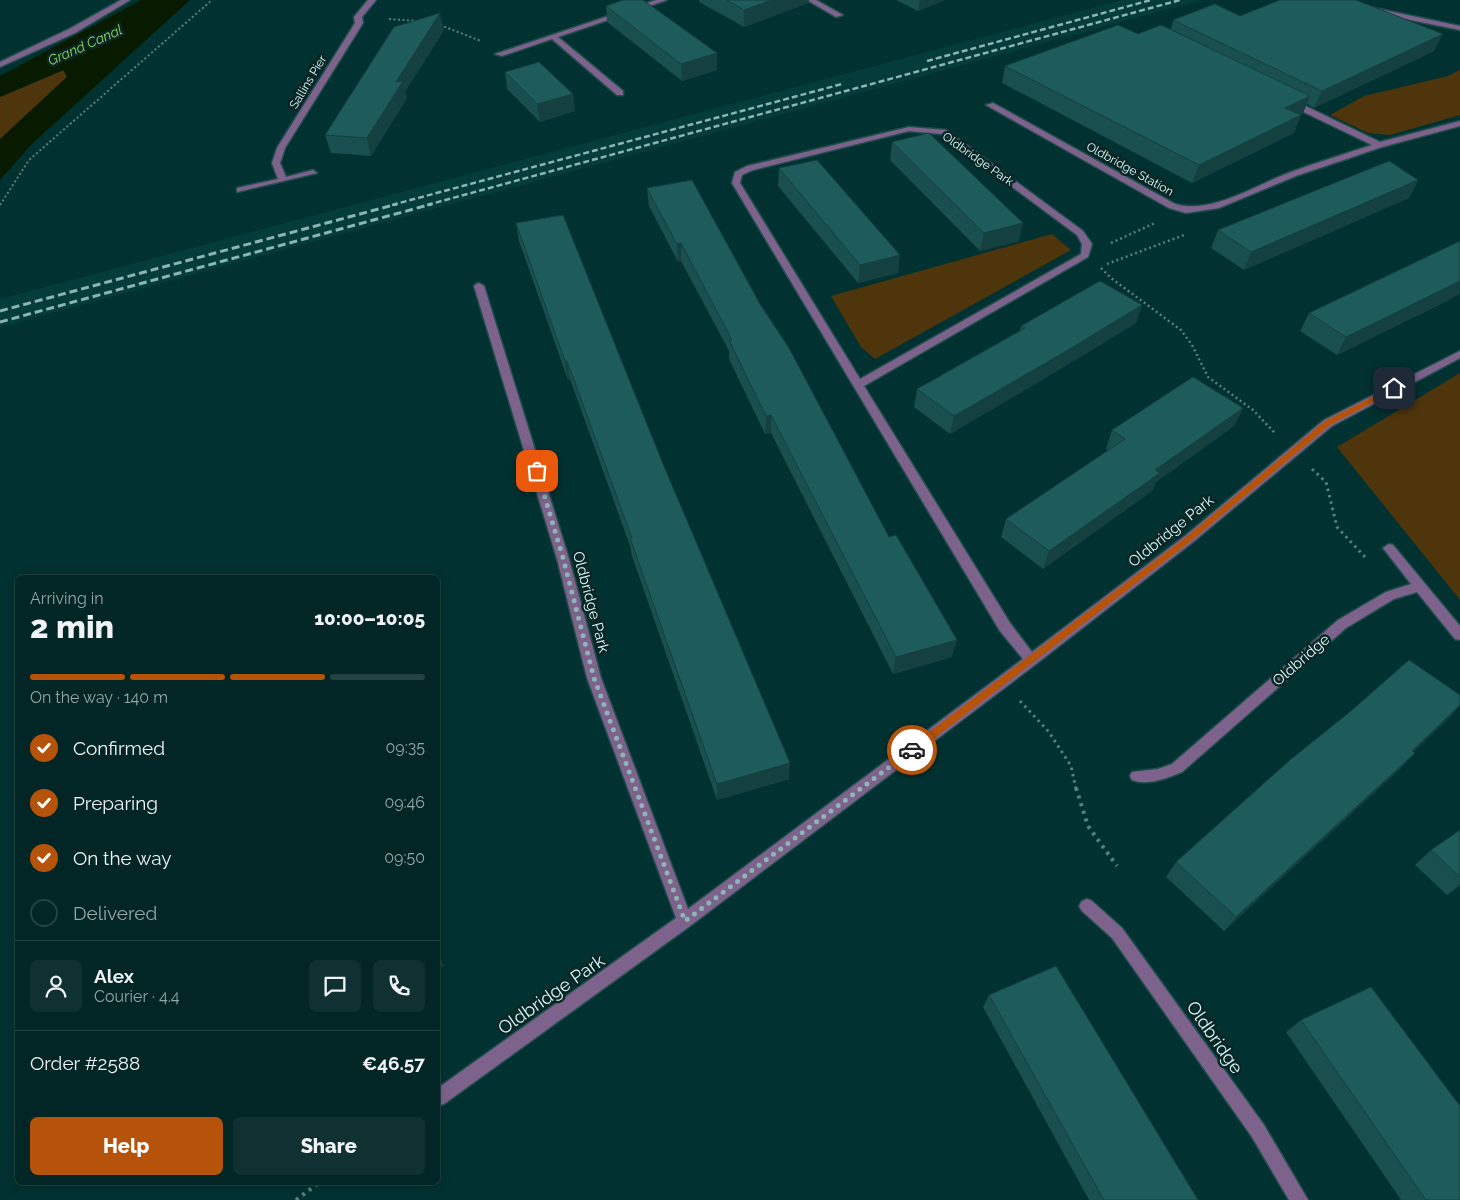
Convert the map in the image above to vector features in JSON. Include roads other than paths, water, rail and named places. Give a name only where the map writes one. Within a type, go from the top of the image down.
[{"type":"street","points":[[0,65],[72,31],[126,0]]},
{"type":"street","name":"Sallins Pier","points":[[284,180],[276,163],[281,148],[359,23],[358,17],[372,0]]},
{"type":"street","points":[[499,54],[663,0]]},
{"type":"street","points":[[811,0],[839,15]]},
{"type":"street","points":[[1366,9],[1460,28]]},
{"type":"street","points":[[554,37],[620,93]]},
{"type":"street","points":[[1281,98],[1379,146]]},
{"type":"street","name":"Oldbridge Station","points":[[990,104],[1172,206],[1186,210],[1216,206],[1293,174],[1379,146],[1460,123]]},
{"type":"street","name":"Oldbridge Park","points":[[859,384],[1083,255],[1087,244],[1080,233],[943,132],[908,129],[750,168],[738,174],[736,182],[1005,627],[1031,660]]},
{"type":"street","points":[[240,190],[313,172]]},
{"type":"street","name":"Oldbridge Park","points":[[479,286],[563,558],[594,678],[685,921]]},
{"type":"street","name":"Oldbridge Park","points":[[440,1097],[685,921],[1002,682],[1189,539],[1328,423],[1460,354]]},
{"type":"street","points":[[1389,548],[1460,635]]},
{"type":"street","name":"Oldbridge","points":[[1137,776],[1158,775],[1177,768],[1342,624],[1398,593],[1420,586]]},
{"type":"street","name":"Oldbridge","points":[[1087,906],[1117,933],[1258,1131],[1300,1200]]},
{"type":"water","name":"Grand Canal","points":[[141,0],[190,0],[33,143],[0,180],[0,139],[67,77],[63,70],[0,97],[0,76]]},
{"type":"railway","points":[[927,61],[1151,0]]},
{"type":"railway","points":[[427,205],[1180,0]]},
{"type":"railway","points":[[392,205],[842,84]]},
{"type":"railway","points":[[0,311],[397,204]]},
{"type":"railway","points":[[0,322],[432,204]]}]
